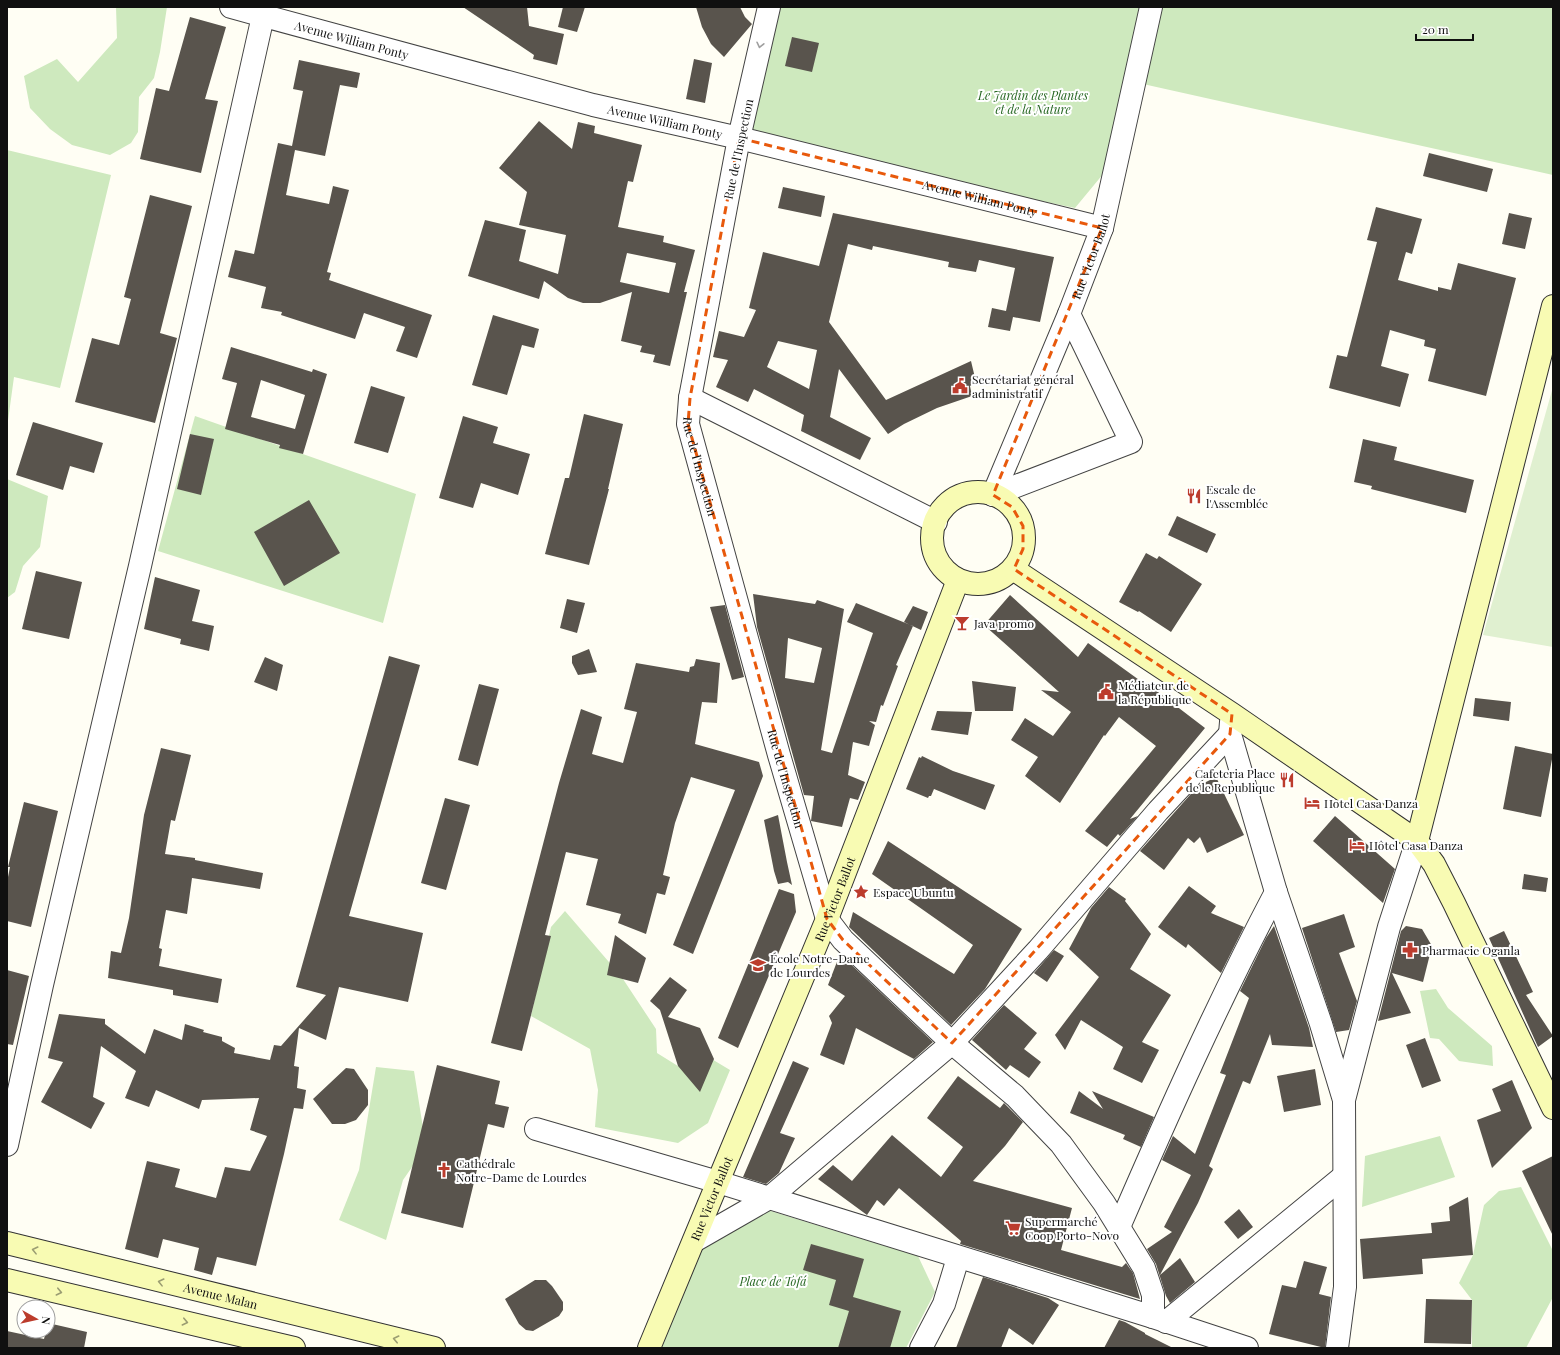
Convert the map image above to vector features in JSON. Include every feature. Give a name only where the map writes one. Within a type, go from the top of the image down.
[{"type":"main road","points":[[1417,841],[1553,306]]},
{"type":"main road","points":[[978,492],[993,495],[1012,506],[1023,526],[1023,549],[1013,569],[1001,578],[987,583],[972,584],[958,580],[943,567],[936,555],[933,542],[936,522],[943,509],[955,499],[978,492]]},
{"type":"main road","points":[[1013,569],[1231,724],[1417,841],[1434,864],[1454,903],[1553,1108]]},
{"type":"main road","name":"Rue Victor Ballot","points":[[650,1348],[827,919],[958,580]]},
{"type":"main road","name":"Avenue Malan","points":[[7,1243],[266,1308],[434,1348]]},
{"type":"main road","points":[[7,1280],[294,1348]]},
{"type":"main road","points":[[256,1339],[266,1308]]},
{"type":"street","name":"Avenue William Ponty","points":[[231,7],[593,105],[739,138],[1102,228]]},
{"type":"street","name":"Rue de l'Inspection","points":[[769,7],[739,138],[690,398],[688,416],[690,432],[779,756],[827,919]]},
{"type":"street","name":"Rue Victor Ballot","points":[[993,495],[1069,314],[1102,228],[1151,7]]},
{"type":"street","points":[[7,1145],[42,985],[142,558],[263,16]]},
{"type":"street","points":[[993,495],[1131,442],[1069,314]]},
{"type":"street","points":[[690,398],[936,522]]},
{"type":"street","points":[[1231,724],[1276,892],[1321,1024],[1344,1100]]},
{"type":"street","points":[[694,1241],[769,1198],[952,1043],[1038,950],[1231,724]]},
{"type":"street","points":[[1337,1348],[1345,1287],[1344,1100],[1389,926],[1417,841]]},
{"type":"street","points":[[1119,1227],[1179,1090],[1236,969],[1276,892]]},
{"type":"street","points":[[827,919],[843,940],[952,1043],[1015,1096],[1061,1144],[1104,1203],[1144,1268],[1160,1320]]},
{"type":"street","points":[[536,1129],[718,1182],[1247,1348]]},
{"type":"street","points":[[1160,1320],[1344,1176]]},
{"type":"street","points":[[922,1348],[944,1304],[958,1258]]},
{"type":"highlighted area","points":[[739,138],[1102,228],[993,495],[1012,507],[1023,526],[1023,549],[1014,569],[1232,714],[1230,734],[952,1043],[843,940],[827,919],[688,424],[690,398]]},
{"type":"green space","points":[[116,7],[167,7],[160,52],[154,78],[139,97],[138,132],[131,143],[110,155],[72,145],[50,129],[30,108],[24,76],[57,59],[78,82],[117,38]]},
{"type":"green space","name":"Le Jardin des Plantes et de la Nature","points":[[769,7],[1151,7],[1118,156],[1075,208],[739,138]]},
{"type":"green space","points":[[1160,7],[1553,7],[1553,175],[1143,84]]},
{"type":"green space","points":[[7,150],[111,175],[60,388],[14,377],[7,428]]},
{"type":"green space","points":[[1553,387],[1553,647],[1483,635]]},
{"type":"green space","points":[[195,416],[416,494],[383,623],[158,551]]},
{"type":"green space","points":[[7,479],[48,496],[40,547],[23,566],[15,592],[7,598]]},
{"type":"green space","points":[[565,911],[621,976],[656,1029],[657,1053],[694,1076],[705,1055],[730,1070],[708,1123],[678,1143],[595,1127],[598,1090],[590,1049],[531,1016],[551,927]]},
{"type":"green space","points":[[1436,989],[1448,1008],[1492,1046],[1493,1066],[1459,1061],[1439,1039],[1430,1038],[1420,991]]},
{"type":"green space","points":[[376,1067],[414,1071],[426,1147],[403,1180],[386,1240],[339,1220],[359,1170]]},
{"type":"green space","points":[[1440,1136],[1455,1177],[1362,1207],[1365,1156]]},
{"type":"green space","points":[[1521,1187],[1553,1251],[1553,1297],[1526,1348],[1472,1348],[1472,1300],[1459,1283],[1473,1255],[1484,1205],[1499,1191]]},
{"type":"green space","name":"Place de Tofá","points":[[764,1209],[918,1256],[935,1292],[906,1348],[659,1348],[699,1248]]},
{"type":"building","points":[[463,7],[527,7],[529,26],[564,34],[557,65],[533,59],[534,55]]},
{"type":"building","points":[[563,7],[585,7],[577,32],[558,27]]},
{"type":"building","points":[[696,7],[740,7],[745,17],[752,24],[724,57],[711,44],[702,27]]},
{"type":"building","points":[[190,17],[226,27],[205,99],[218,101],[201,173],[140,159],[156,88],[169,91]]},
{"type":"building","points":[[792,37],[819,43],[812,72],[785,66]]},
{"type":"building","points":[[694,59],[712,63],[705,103],[686,99]]},
{"type":"building","points":[[299,60],[360,73],[357,88],[340,85],[325,156],[295,150],[286,195],[329,204],[333,186],[349,190],[327,272],[331,273],[329,280],[432,315],[417,358],[396,351],[405,327],[364,313],[355,339],[281,315],[282,312],[261,308],[266,287],[228,277],[235,250],[254,254],[278,143],[292,146],[303,91],[293,89]]},
{"type":"building","points":[[539,121],[572,149],[578,122],[595,126],[594,133],[642,145],[633,182],[628,181],[618,227],[664,236],[663,242],[695,250],[684,292],[687,292],[670,366],[653,362],[655,355],[640,352],[642,346],[621,341],[632,292],[600,303],[583,303],[568,298],[544,281],[539,299],[468,276],[485,220],[526,230],[519,261],[558,274],[566,235],[519,225],[527,192],[499,168]],"holes":[[[627,253],[676,263],[669,293],[620,282]]]},
{"type":"building","points":[[1429,153],[1493,169],[1487,192],[1423,176]]},
{"type":"building","points":[[783,187],[825,196],[821,217],[778,208]]},
{"type":"building","points":[[150,195],[192,206],[160,333],[177,338],[155,423],[75,402],[92,338],[119,345],[131,299],[124,297]]},
{"type":"building","points":[[1376,207],[1422,219],[1412,254],[1406,252],[1398,280],[1438,291],[1438,287],[1451,290],[1458,263],[1516,278],[1486,396],[1428,381],[1436,349],[1424,346],[1425,340],[1390,330],[1381,366],[1409,374],[1400,407],[1329,388],[1337,355],[1347,357],[1377,242],[1367,240]]},
{"type":"building","points":[[833,213],[1054,257],[1040,322],[1013,317],[1010,331],[988,327],[992,308],[1006,311],[1015,268],[979,260],[976,272],[948,267],[949,262],[873,246],[872,250],[848,244],[829,322],[886,400],[971,361],[976,382],[970,386],[972,396],[937,408],[904,424],[888,434],[839,369],[830,417],[871,438],[860,460],[801,431],[804,415],[754,389],[748,402],[716,387],[728,360],[713,357],[719,331],[744,337],[756,310],[749,308],[763,252],[819,266]],"holes":[[[778,341],[817,350],[809,389],[767,367]]]},
{"type":"building","points":[[1509,213],[1532,218],[1525,249],[1502,244]]},
{"type":"building","points":[[493,315],[539,329],[534,348],[522,345],[507,395],[472,385]]},
{"type":"building","points":[[231,347],[312,372],[313,369],[327,374],[303,454],[279,448],[280,445],[225,429],[237,383],[222,379]],"holes":[[[261,380],[305,395],[295,429],[251,417]]]},
{"type":"building","points":[[371,386],[405,397],[388,453],[354,443]]},
{"type":"building","points":[[584,414],[623,424],[609,489],[589,565],[545,554],[565,478],[569,478]]},
{"type":"building","points":[[463,416],[498,427],[493,443],[530,454],[518,495],[481,483],[473,508],[439,498]]},
{"type":"building","points":[[33,422],[103,443],[94,473],[70,466],[63,490],[16,475]]},
{"type":"building","points":[[190,434],[214,439],[201,495],[177,489]]},
{"type":"building","points":[[1363,439],[1397,447],[1394,460],[1474,480],[1466,513],[1371,489],[1372,486],[1354,482]]},
{"type":"building","points":[[309,500],[340,553],[284,586],[254,532]]},
{"type":"building","points":[[1177,516],[1216,534],[1207,553],[1168,535]]},
{"type":"building","points":[[1146,553],[1157,559],[1159,556],[1202,584],[1171,632],[1139,611],[1138,612],[1119,602]]},
{"type":"building","points":[[36,571],[82,582],[69,639],[22,629]]},
{"type":"building","points":[[155,577],[200,590],[192,621],[214,626],[209,651],[180,644],[181,639],[144,629]]},
{"type":"building","points":[[753,594],[815,604],[817,600],[844,609],[821,750],[832,753],[873,633],[847,622],[856,603],[913,626],[896,665],[898,666],[883,706],[881,705],[876,722],[869,721],[875,725],[869,746],[853,742],[848,775],[865,782],[858,800],[850,798],[842,827],[811,821],[814,796],[804,795],[757,627]],"holes":[[[788,638],[822,648],[814,683],[785,678]]]},
{"type":"building","points":[[1010,595],[1078,657],[1088,643],[1153,690],[1154,689],[1205,728],[1130,819],[1138,816],[1120,836],[1118,834],[1107,847],[1085,831],[1156,746],[1119,717],[1105,736],[1104,735],[1060,803],[1025,776],[1038,757],[1011,740],[1025,718],[1053,736],[1071,712],[1041,690],[1059,692],[984,625]]},
{"type":"building","points":[[567,599],[585,603],[577,633],[560,628]]},
{"type":"building","points":[[725,605],[744,677],[732,680],[710,607]]},
{"type":"building","points":[[913,606],[928,612],[921,630],[904,622]]},
{"type":"building","points":[[589,649],[597,672],[578,675],[572,663],[572,656]]},
{"type":"building","points":[[389,656],[420,665],[349,916],[423,933],[408,1002],[339,987],[326,1040],[299,1028],[294,1066],[299,1067],[297,1088],[306,1090],[303,1109],[294,1108],[256,1266],[217,1257],[212,1275],[194,1270],[199,1248],[163,1239],[158,1258],[125,1249],[147,1161],[180,1169],[175,1187],[216,1198],[225,1167],[250,1171],[267,1136],[250,1130],[259,1098],[202,1100],[199,1109],[156,1090],[149,1107],[125,1098],[136,1071],[101,1046],[93,1097],[105,1103],[91,1129],[41,1102],[63,1062],[48,1058],[59,1014],[105,1019],[105,1024],[145,1054],[154,1029],[182,1040],[185,1024],[204,1030],[203,1032],[222,1037],[222,1041],[235,1048],[234,1053],[270,1060],[274,1045],[281,1046],[326,995],[296,987]]},
{"type":"building","points":[[265,657],[283,665],[277,691],[254,682]]},
{"type":"building","points":[[696,659],[720,663],[717,703],[702,702],[695,744],[759,762],[763,776],[693,954],[673,945],[735,790],[691,777],[675,823],[663,875],[670,877],[665,895],[657,893],[646,934],[618,923],[621,914],[586,905],[598,859],[566,852],[545,935],[551,936],[522,1051],[491,1043],[559,783],[581,709],[602,717],[592,754],[623,763],[637,712],[624,709],[636,663],[689,672],[690,667],[694,666]]},
{"type":"building","points":[[972,681],[1016,687],[1013,711],[975,711]]},
{"type":"building","points":[[479,684],[499,689],[478,766],[458,760]]},
{"type":"building","points":[[1475,698],[1511,702],[1509,721],[1473,716]]},
{"type":"building","points":[[937,711],[972,712],[968,735],[931,730]]},
{"type":"building","points":[[1515,746],[1553,754],[1541,817],[1503,809]]},
{"type":"building","points":[[161,748],[191,755],[175,821],[171,820],[165,854],[195,858],[195,860],[263,873],[260,889],[192,878],[187,914],[166,910],[159,948],[162,949],[159,966],[222,979],[218,1003],[173,995],[173,990],[108,978],[111,951],[121,953],[129,918],[144,815]]},
{"type":"building","points":[[922,756],[953,771],[995,785],[985,810],[934,789],[931,796],[928,798],[906,789],[919,757],[921,758]]},
{"type":"building","points":[[1216,777],[1244,835],[1207,853],[1200,837],[1194,843],[1188,838],[1164,870],[1140,851],[1198,786]]},
{"type":"building","points":[[445,798],[470,805],[446,890],[421,883]]},
{"type":"building","points":[[24,802],[58,811],[31,927],[7,921],[7,882],[10,867],[8,867]]},
{"type":"building","points":[[778,815],[792,885],[788,882],[778,884],[774,871],[764,820]]},
{"type":"building","points":[[1335,816],[1395,869],[1383,903],[1313,841]]},
{"type":"building","points":[[888,841],[1022,929],[985,989],[951,1025],[849,927],[853,912],[954,974],[973,945],[872,874]]},
{"type":"building","points":[[1524,874],[1548,878],[1546,892],[1522,889]]},
{"type":"building","points":[[1189,886],[1216,906],[1211,913],[1244,927],[1221,973],[1188,944],[1186,948],[1158,927]]},
{"type":"building","points":[[1109,887],[1126,899],[1125,901],[1151,934],[1130,969],[1171,995],[1142,1042],[1159,1050],[1142,1083],[1113,1069],[1123,1047],[1081,1020],[1065,1050],[1055,1035],[1099,977],[1069,949],[1091,908]]},
{"type":"building","points":[[779,889],[794,894],[796,912],[738,1048],[718,1038]]},
{"type":"building","points":[[1344,914],[1355,947],[1339,953],[1357,1001],[1349,1030],[1336,1032],[1302,928]]},
{"type":"building","points":[[1274,926],[1309,1028],[1313,1047],[1272,1045],[1270,1034],[1250,1084],[1243,1081],[1209,1166],[1213,1169],[1198,1203],[1160,1275],[1180,1258],[1195,1282],[1170,1303],[1166,1296],[1156,1264],[1147,1249],[1172,1232],[1164,1227],[1191,1175],[1162,1160],[1173,1136],[1195,1154],[1226,1075],[1220,1073],[1249,998],[1240,991],[1266,938]]},
{"type":"building","name":"Pharmacie Oganla","points":[[1406,926],[1422,929],[1432,946],[1423,982],[1392,973],[1411,1013],[1378,1021],[1401,931]]},
{"type":"building","points":[[1504,931],[1533,992],[1526,995],[1553,1036],[1538,1047],[1489,938]]},
{"type":"building","points":[[615,935],[646,958],[638,983],[607,975]]},
{"type":"building","points":[[1054,950],[1064,956],[1047,982],[1034,973]]},
{"type":"building","points":[[840,954],[933,1042],[914,1059],[856,1028],[844,1065],[820,1055],[832,1023],[829,1016],[845,996],[828,985]]},
{"type":"building","points":[[7,970],[29,976],[13,1045],[7,1044]]},
{"type":"building","points":[[670,977],[687,990],[668,1017],[700,1028],[714,1059],[700,1092],[678,1066],[660,1010],[650,1001]]},
{"type":"building","points":[[1004,1005],[1037,1033],[1024,1049],[1041,1062],[1029,1078],[1010,1065],[1006,1070],[972,1040]]},
{"type":"building","points":[[1425,1038],[1441,1081],[1422,1088],[1406,1045]]},
{"type":"building","points":[[793,1061],[809,1068],[780,1133],[795,1138],[779,1173],[766,1184],[743,1177]]},
{"type":"building","name":"Cathédrale Notre-Dame de Lourdes","points":[[437,1065],[500,1081],[495,1104],[509,1107],[504,1128],[488,1124],[463,1228],[401,1213]]},
{"type":"building","points":[[346,1068],[354,1069],[368,1090],[368,1105],[356,1120],[345,1124],[332,1124],[313,1099]]},
{"type":"building","points":[[1315,1069],[1321,1105],[1284,1112],[1277,1076]]},
{"type":"building","points":[[958,1076],[1000,1108],[1004,1103],[1023,1122],[1005,1146],[973,1181],[1072,1208],[1061,1250],[1122,1267],[1126,1263],[1133,1273],[1140,1299],[960,1244],[961,1241],[899,1188],[884,1206],[877,1200],[867,1215],[818,1179],[833,1165],[852,1181],[892,1135],[941,1177],[963,1147],[927,1118]]},
{"type":"building","points":[[1512,1080],[1532,1128],[1492,1168],[1477,1120],[1501,1111],[1492,1089]]},
{"type":"building","points":[[1079,1091],[1103,1109],[1092,1091],[1154,1117],[1141,1147],[1123,1139],[1125,1135],[1070,1113]]},
{"type":"building","points":[[1553,1156],[1553,1236],[1522,1171]]},
{"type":"building","points":[[1468,1197],[1473,1255],[1422,1259],[1423,1274],[1363,1279],[1360,1239],[1432,1233],[1431,1223],[1450,1221],[1449,1207]]},
{"type":"building","points":[[1239,1209],[1253,1227],[1238,1239],[1224,1222]]},
{"type":"building","points":[[811,1244],[864,1259],[853,1297],[901,1311],[890,1348],[838,1348],[849,1311],[829,1305],[836,1280],[803,1270]]},
{"type":"building","points":[[1304,1261],[1327,1267],[1319,1294],[1331,1297],[1325,1348],[1269,1334],[1282,1285],[1296,1288]]},
{"type":"building","points":[[983,1277],[1048,1298],[1059,1305],[1033,1345],[1009,1328],[1001,1348],[956,1348]]},
{"type":"building","points":[[535,1280],[546,1280],[552,1286],[563,1302],[563,1310],[559,1316],[533,1331],[526,1330],[519,1324],[505,1299]]},
{"type":"building","points":[[1426,1299],[1472,1300],[1471,1344],[1424,1343]]},
{"type":"building","points":[[1119,1320],[1125,1322],[1173,1348],[1104,1348]]},
{"type":"building","points":[[56,1325],[87,1332],[84,1348],[7,1348],[7,1331],[16,1333],[16,1339],[56,1339]]},
{"type":"place","name":"Secrétariat général administratif","points":[[960,386]]},
{"type":"place","name":"Escale de l'Assemblée","points":[[1194,496]]},
{"type":"place","name":"Java promo","points":[[962,623]]},
{"type":"place","name":"Médiateur de la République","points":[[1106,692]]},
{"type":"place","name":"Cafeteria Place de le Republique","points":[[1287,780]]},
{"type":"place","name":"Hotel Casa Danza","points":[[1312,803]]},
{"type":"place","name":"Hôtel Casa Danza","points":[[1357,845]]},
{"type":"place","name":"Espace Ubuntu","points":[[861,892]]},
{"type":"place","name":"Pharmacie Oganla","points":[[1410,950]]},
{"type":"place","name":"École Notre-Dame de Lourdes","points":[[758,965]]},
{"type":"place","name":"Cathédrale Notre-Dame de Lourdes","points":[[444,1170]]},
{"type":"place","name":"Supermarché Coop Porto-Novo","points":[[1013,1228]]}]
